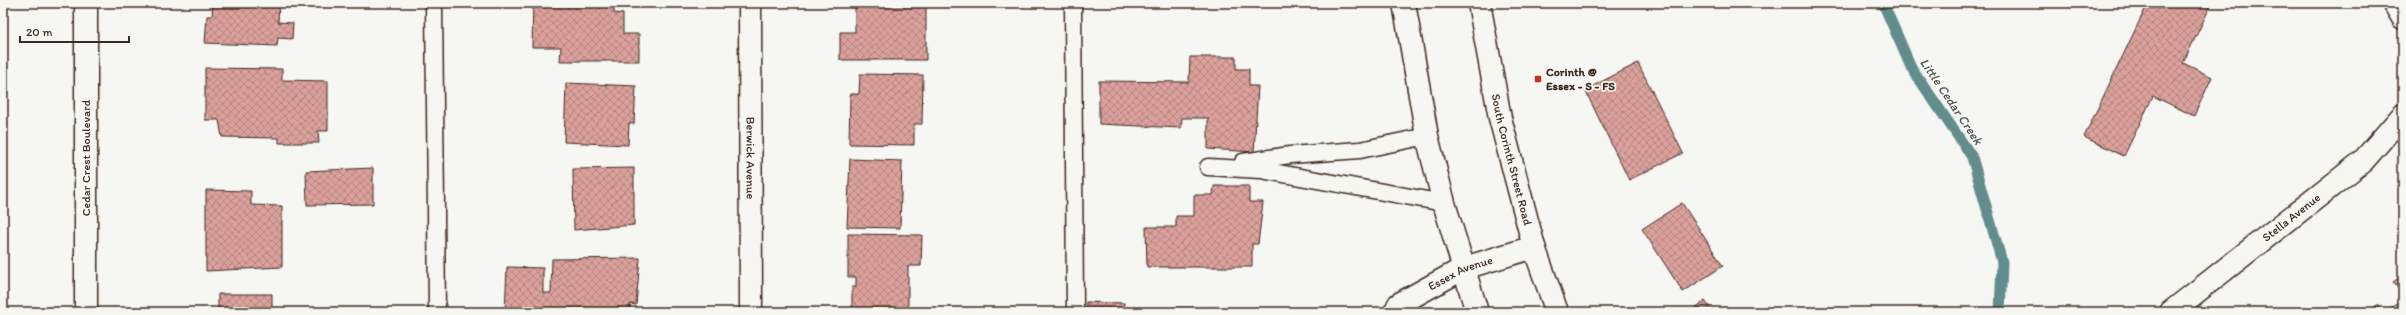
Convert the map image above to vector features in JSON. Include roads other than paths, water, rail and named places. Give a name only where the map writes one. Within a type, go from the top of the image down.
[{"type":"street","name":"Cedar Crest Boulevard","points":[[86,3],[86,312]]},
{"type":"street","name":"Berwick Avenue","points":[[750,3],[751,312]]},
{"type":"street","points":[[1404,3],[1427,136],[1444,202],[1477,312]]},
{"type":"street","name":"South Corinth Street Road","points":[[1479,3],[1500,118],[1534,246],[1558,312]]},
{"type":"street","points":[[2394,3],[2403,18]]},
{"type":"street","name":"Stella Avenue","points":[[2171,312],[2363,161],[2403,115]]},
{"type":"street","name":"Essex Avenue","points":[[1395,312],[1399,304],[1464,268],[1534,246]]},
{"type":"lane","points":[[434,3],[436,312]]},
{"type":"lane","points":[[1073,3],[1075,312]]},
{"type":"lane","points":[[1427,136],[1360,150],[1290,155],[1208,167],[1261,170],[1444,202]]},
{"type":"waterway","name":"Little Cedar Creek","points":[[1883,3],[1911,67],[1972,157],[2002,262],[2000,312]]},
{"type":"place","name":"Corinth @ Essex - S - FS","points":[[1538,79]]}]
